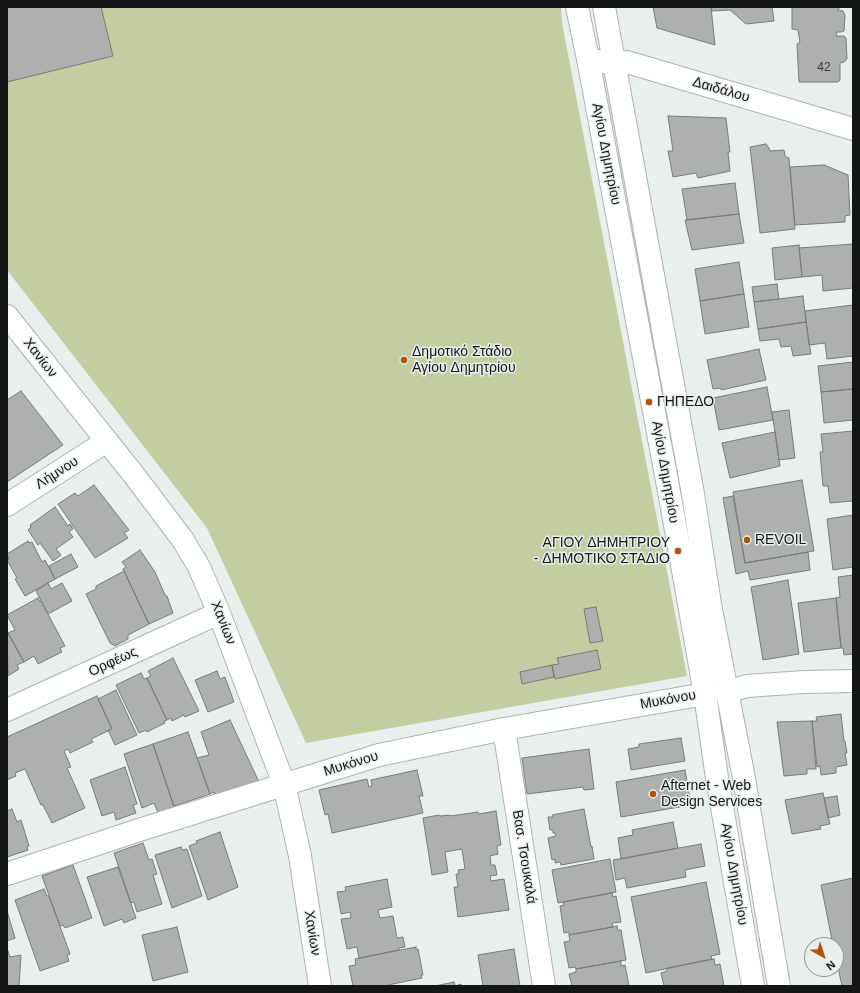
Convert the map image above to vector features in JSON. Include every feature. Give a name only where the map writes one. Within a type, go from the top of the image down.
[{"type":"street","name":"Αγίου Δημητρίου","points":[[577,7],[654,411],[705,694],[717,778],[753,986]]},
{"type":"street","name":"Αγίου Δημητρίου","points":[[604,7],[692,494],[726,692],[743,774],[779,986]]},
{"type":"street","name":"Δαιδάλου","points":[[588,59],[614,64],[627,62],[853,129]]},
{"type":"street","name":"Χανίων","points":[[7,316],[107,441],[183,540],[199,567],[219,613],[284,784],[300,856],[320,986]]},
{"type":"street","name":"Λήμνου","points":[[7,505],[107,441]]},
{"type":"street","name":"Ορφέως","points":[[7,710],[219,613]]},
{"type":"street","points":[[726,692],[748,686],[853,681]]},
{"type":"street","name":"Μυκόνου","points":[[7,874],[139,830],[379,755],[504,729],[705,694]]},
{"type":"street","name":"Βασ. Τσουκαλά","points":[[504,729],[544,986]]},
{"type":"green space","name":"Δημοτικό Στάδιο Αγίου Δημητρίου","points":[[7,7],[561,7],[562,23],[687,676],[306,743],[207,528],[7,270]]},
{"type":"building","points":[[7,7],[101,7],[113,56],[7,82]]},
{"type":"building","points":[[653,7],[711,7],[715,45],[657,28]]},
{"type":"building","points":[[711,7],[772,7],[774,21],[746,24],[730,10],[712,11]]},
{"type":"building","points":[[792,7],[841,7],[837,10],[843,11],[845,15],[844,31],[837,32],[836,36],[844,36],[846,38],[847,59],[840,63],[840,80],[838,82],[799,82],[797,44],[800,42],[798,30],[792,29]]},
{"type":"building","points":[[668,116],[726,118],[730,152],[728,152],[730,171],[698,178],[696,173],[673,177],[668,151],[673,151]]},
{"type":"building","points":[[766,144],[770,151],[784,150],[785,156],[789,158],[795,229],[760,233],[750,147]]},
{"type":"building","points":[[824,165],[848,175],[850,215],[845,216],[845,222],[795,225],[790,167]]},
{"type":"building","points":[[735,183],[739,214],[687,220],[682,189]]},
{"type":"building","points":[[739,214],[744,243],[692,250],[685,220]]},
{"type":"building","points":[[853,244],[853,288],[823,291],[822,275],[802,277],[799,248]]},
{"type":"building","points":[[799,245],[802,277],[775,280],[772,248]]},
{"type":"building","points":[[739,262],[744,294],[700,301],[695,269]]},
{"type":"building","points":[[777,284],[779,299],[754,302],[752,287]]},
{"type":"building","points":[[744,294],[749,327],[705,334],[700,301]]},
{"type":"building","points":[[803,296],[806,322],[758,329],[754,302]]},
{"type":"building","points":[[853,305],[853,356],[827,359],[825,343],[809,345],[805,311]]},
{"type":"building","points":[[806,322],[811,354],[793,356],[791,346],[781,347],[779,339],[760,341],[758,329]]},
{"type":"building","points":[[759,349],[766,380],[721,390],[721,388],[713,389],[707,360]]},
{"type":"building","points":[[853,362],[853,389],[821,392],[818,366]]},
{"type":"building","points":[[767,387],[773,420],[719,430],[713,398]]},
{"type":"building","points":[[853,389],[853,420],[824,423],[821,392]]},
{"type":"building","points":[[21,391],[63,445],[7,482],[7,400]]},
{"type":"building","points":[[789,410],[795,458],[779,460],[772,412]]},
{"type":"building","points":[[853,431],[853,501],[830,503],[828,486],[823,486],[820,452],[823,452],[821,434]]},
{"type":"building","points":[[775,432],[780,466],[730,478],[722,443]]},
{"type":"building","points":[[802,480],[814,551],[745,563],[733,492]]},
{"type":"building","points":[[94,485],[129,530],[124,533],[128,538],[95,558],[58,504],[75,493],[78,496]]},
{"type":"building","points":[[733,496],[745,563],[808,552],[810,570],[750,580],[748,571],[736,574],[723,498]]},
{"type":"building","points":[[55,507],[68,526],[70,524],[73,529],[69,532],[73,537],[56,549],[61,555],[53,561],[40,543],[38,545],[28,530],[31,527],[30,525]]},
{"type":"building","points":[[853,515],[853,567],[833,570],[827,519]]},
{"type":"building","points":[[28,541],[29,543],[32,542],[42,562],[45,560],[55,579],[25,596],[15,579],[17,578],[7,560],[9,559],[7,554]]},
{"type":"building","points":[[140,550],[155,572],[165,595],[167,596],[173,613],[149,624],[123,569],[126,567],[122,562]]},
{"type":"building","points":[[71,554],[78,567],[55,579],[49,566]]},
{"type":"building","points":[[124,571],[149,624],[128,635],[128,639],[115,646],[110,643],[86,594],[96,589],[96,586]]},
{"type":"building","points":[[853,575],[853,654],[844,655],[843,648],[841,648],[836,598],[840,597],[838,577]]},
{"type":"building","points":[[788,580],[799,654],[763,660],[751,587]]},
{"type":"building","points":[[48,583],[51,589],[62,583],[72,601],[48,614],[36,591]]},
{"type":"building","points":[[38,598],[65,646],[60,648],[62,652],[38,664],[34,656],[24,662],[8,633],[15,630],[7,615]]},
{"type":"building","points":[[836,598],[841,648],[804,652],[798,603]]},
{"type":"building","points":[[596,607],[603,641],[590,643],[584,609]]},
{"type":"building","points":[[8,633],[24,662],[17,665],[19,669],[8,676],[7,634]]},
{"type":"building","points":[[597,650],[601,669],[555,679],[552,665],[559,664],[557,658]]},
{"type":"building","points":[[173,658],[199,711],[185,717],[184,715],[172,721],[171,718],[167,720],[147,678],[151,676],[148,671]]},
{"type":"building","points":[[552,665],[554,677],[522,684],[520,672]]},
{"type":"building","points":[[217,671],[220,679],[225,677],[234,702],[208,712],[195,680]]},
{"type":"building","points":[[141,673],[144,679],[147,678],[167,720],[164,721],[165,723],[147,732],[146,730],[139,733],[116,685]]},
{"type":"building","points":[[116,690],[137,735],[115,745],[108,730],[112,729],[98,699]]},
{"type":"building","points":[[97,696],[112,729],[91,739],[93,742],[70,753],[68,749],[64,751],[71,767],[67,768],[85,808],[52,823],[43,805],[41,805],[25,769],[15,773],[16,776],[7,780],[7,737]]},
{"type":"building","points":[[841,714],[847,753],[845,753],[847,765],[836,767],[836,773],[821,775],[820,766],[817,767],[812,721],[817,721],[816,717]]},
{"type":"building","points":[[230,720],[259,782],[216,796],[214,792],[210,794],[197,758],[209,755],[201,732]]},
{"type":"building","points":[[812,721],[816,769],[807,769],[807,774],[784,776],[777,722]]},
{"type":"building","points":[[188,732],[210,794],[174,806],[153,744]]},
{"type":"building","points":[[681,738],[685,761],[631,770],[628,749],[639,747],[639,744]]},
{"type":"building","points":[[153,744],[175,810],[159,815],[154,803],[142,808],[124,754]]},
{"type":"building","points":[[589,749],[594,789],[584,790],[583,787],[527,794],[522,758]]},
{"type":"building","points":[[125,767],[137,804],[133,805],[136,813],[116,820],[114,812],[102,816],[90,780]]},
{"type":"building","points":[[417,770],[423,796],[419,796],[423,813],[332,833],[328,814],[325,815],[319,790],[367,779],[369,787],[372,786],[371,780]]},
{"type":"building","name":"Afternet - Web Design Services","points":[[685,770],[691,805],[621,817],[616,782]]},
{"type":"building","points":[[823,793],[830,824],[820,826],[821,829],[792,834],[785,800]]},
{"type":"building","points":[[837,796],[840,815],[828,818],[824,798]]},
{"type":"building","points":[[12,809],[17,822],[21,820],[29,846],[27,847],[28,850],[7,857],[7,811]]},
{"type":"building","points":[[584,809],[594,859],[561,865],[560,862],[555,863],[555,859],[552,860],[548,838],[556,836],[555,833],[553,833],[553,830],[550,830],[548,817]]},
{"type":"building","points":[[496,811],[501,845],[497,846],[498,854],[490,856],[491,865],[495,865],[497,875],[490,876],[491,881],[504,879],[509,910],[458,917],[454,887],[458,887],[456,874],[459,874],[458,870],[465,869],[462,849],[445,852],[448,872],[432,875],[423,818],[439,815],[450,816],[478,812],[479,814]]},
{"type":"building","points":[[673,822],[678,848],[621,859],[618,838],[633,835],[632,830]]},
{"type":"building","points":[[220,832],[238,887],[208,900],[189,846],[197,843],[196,841]]},
{"type":"building","points":[[143,843],[149,860],[152,859],[157,874],[153,875],[162,904],[137,912],[134,902],[131,903],[114,853]]},
{"type":"building","points":[[701,844],[705,866],[685,870],[686,877],[627,888],[625,878],[616,880],[613,860]]},
{"type":"building","points":[[181,847],[182,850],[187,849],[202,896],[172,908],[155,855]]},
{"type":"building","points":[[610,859],[616,892],[558,903],[552,870]]},
{"type":"building","points":[[73,865],[92,918],[65,928],[63,925],[60,926],[42,876]]},
{"type":"building","points":[[118,867],[136,918],[124,923],[122,919],[104,926],[87,877]]},
{"type":"building","points":[[853,878],[853,986],[842,986],[840,977],[844,977],[844,937],[831,937],[821,885]]},
{"type":"building","points":[[387,879],[392,907],[378,910],[380,918],[393,916],[397,938],[403,937],[405,947],[399,948],[399,950],[359,958],[357,947],[347,949],[341,919],[351,918],[350,912],[341,914],[337,892],[346,891],[345,887]]},
{"type":"building","points":[[706,882],[720,954],[711,956],[712,959],[646,973],[631,897]]},
{"type":"building","points":[[44,889],[47,896],[49,896],[70,954],[67,955],[69,961],[40,971],[15,900]]},
{"type":"building","points":[[612,893],[613,897],[616,896],[621,922],[612,923],[613,927],[569,935],[569,932],[564,933],[560,906],[564,905],[563,902]]},
{"type":"building","points":[[7,911],[15,938],[7,941]]},
{"type":"building","points":[[617,926],[618,930],[621,930],[626,960],[576,969],[575,967],[569,968],[564,942],[570,941],[569,935]]},
{"type":"building","points":[[177,927],[188,972],[153,981],[142,935]]},
{"type":"building","points":[[416,947],[416,950],[418,949],[423,975],[421,975],[422,978],[383,986],[353,986],[349,966],[356,965],[355,959]]},
{"type":"building","points":[[7,948],[10,957],[21,955],[19,986],[7,986]]},
{"type":"building","points":[[514,949],[520,986],[483,986],[478,955]]},
{"type":"building","points":[[714,959],[715,965],[720,964],[724,986],[664,986],[661,973],[667,971],[667,968]]},
{"type":"building","points":[[621,961],[621,966],[625,965],[629,986],[572,986],[569,974],[576,972],[576,969]]},
{"type":"building","points":[[454,982],[455,986],[435,986]]},
{"type":"place","name":"Δημοτικό Στάδιο Αγίου Δημητρίου","points":[[404,360]]},
{"type":"place","name":"ΓΗΠΕΔΟ","points":[[649,402]]},
{"type":"place","name":"REVOIL","points":[[747,540]]},
{"type":"place","name":"ΑΓΙΟΥ ΔΗΜΗΤΡΙΟΥ - ΔΗΜΟΤΙΚΟ ΣΤΑΔΙΟ","points":[[678,551]]},
{"type":"place","name":"Afternet - Web Design Services","points":[[653,794]]}]
